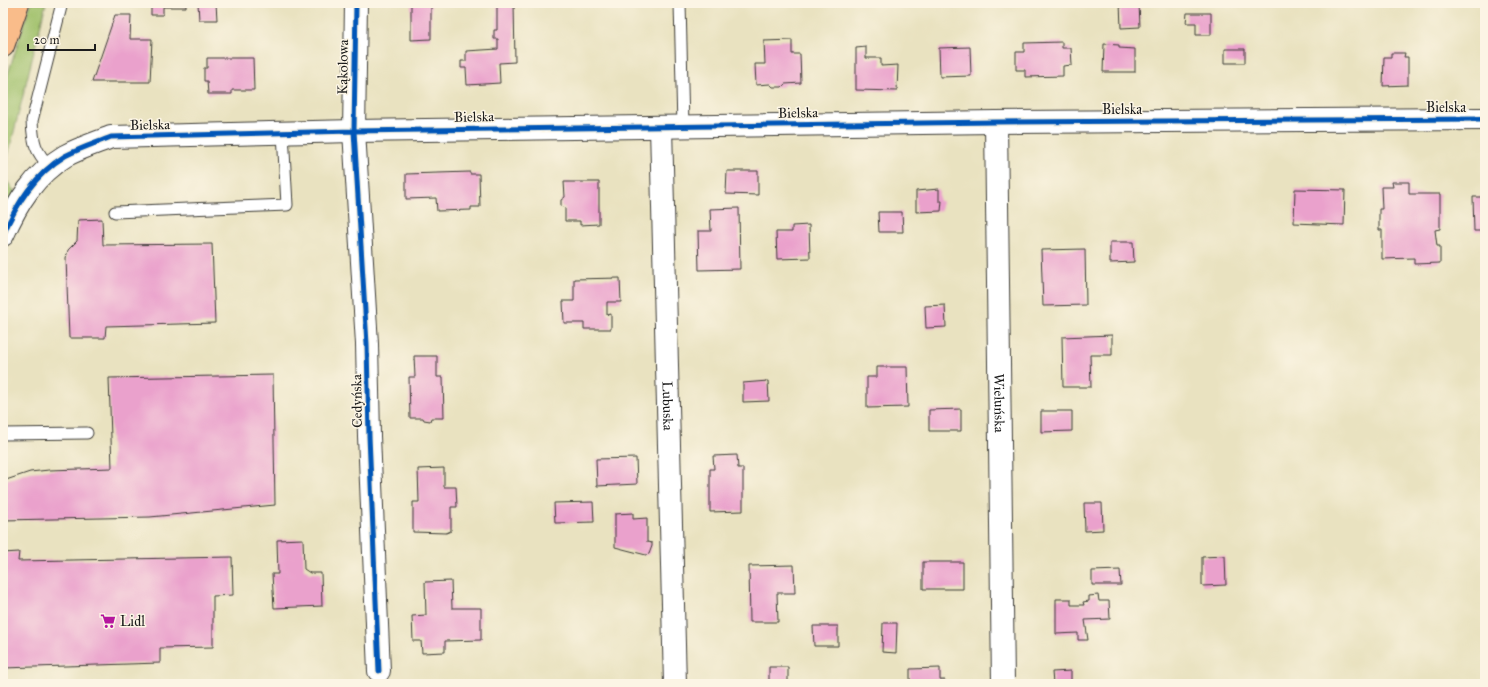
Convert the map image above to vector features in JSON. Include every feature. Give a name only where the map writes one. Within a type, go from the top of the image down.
[{"type":"main road","points":[[3,46],[18,3]]},
{"type":"street","name":"Kąkolowa","points":[[354,131],[356,3]]},
{"type":"street","name":"Bielska","points":[[3,235],[11,216],[23,195],[50,167],[65,157],[87,146],[111,138],[354,131],[996,122],[1485,119]]},
{"type":"street","name":"Wieluńska","points":[[996,122],[1003,684]]},
{"type":"street","name":"Lubuska","points":[[661,127],[675,684]]},
{"type":"street","name":"Cedyńska","points":[[354,131],[367,344],[369,436],[379,671]]},
{"type":"lane","points":[[50,167],[40,156],[33,139],[32,121],[62,3]]},
{"type":"lane","points":[[680,3],[683,127]]},
{"type":"lane","points":[[115,212],[287,205],[283,133]]},
{"type":"lane","points":[[3,434],[87,433]]},
{"type":"green space","points":[[31,3],[46,3],[3,176],[3,89]]},
{"type":"green space","points":[[3,176],[15,192],[3,216]]},
{"type":"building","points":[[151,3],[186,3],[186,7],[163,7],[163,15],[151,15]]},
{"type":"building","points":[[198,3],[216,3],[217,20],[199,20]]},
{"type":"building","points":[[411,3],[431,3],[431,39],[411,40]]},
{"type":"building","points":[[497,3],[514,3],[515,62],[499,63],[500,83],[467,85],[466,68],[461,68],[461,61],[466,61],[466,51],[498,49],[498,39],[494,39],[494,30],[497,30]]},
{"type":"building","points":[[1120,3],[1139,3],[1140,27],[1121,28]]},
{"type":"building","points":[[1187,13],[1211,13],[1211,35],[1196,35],[1196,23],[1186,23]]},
{"type":"building","points":[[115,15],[131,15],[130,39],[152,39],[150,82],[92,82]]},
{"type":"building","points":[[792,40],[792,54],[800,54],[801,83],[785,84],[782,87],[773,87],[770,84],[756,85],[755,64],[765,64],[764,41]]},
{"type":"building","points":[[1062,42],[1062,48],[1071,48],[1072,65],[1063,66],[1063,76],[1025,77],[1025,70],[1016,70],[1016,52],[1024,52],[1024,43]]},
{"type":"building","points":[[1104,44],[1119,45],[1119,48],[1135,49],[1135,72],[1103,72]]},
{"type":"building","points":[[866,47],[866,58],[881,58],[881,66],[898,65],[897,91],[856,90],[856,48]]},
{"type":"building","points":[[970,47],[971,76],[940,77],[939,48]]},
{"type":"building","points":[[1225,49],[1245,49],[1245,63],[1225,63]]},
{"type":"building","points":[[1391,53],[1405,53],[1404,57],[1408,57],[1408,85],[1383,86],[1384,57],[1391,57]]},
{"type":"building","points":[[207,58],[253,58],[254,90],[232,90],[232,94],[208,94],[207,81],[204,81],[204,68],[207,68]]},
{"type":"building","points":[[727,171],[758,171],[758,195],[726,194]]},
{"type":"building","points":[[470,172],[470,174],[479,174],[480,207],[471,207],[471,210],[437,211],[436,198],[406,199],[406,174]]},
{"type":"building","points":[[564,182],[599,182],[599,224],[580,225],[580,221],[565,221],[565,208],[561,206],[561,200],[565,197]]},
{"type":"building","points":[[1392,182],[1409,182],[1409,194],[1440,194],[1440,229],[1435,230],[1437,246],[1440,246],[1440,263],[1414,264],[1414,258],[1382,259],[1382,230],[1379,230],[1379,209],[1382,209],[1381,187],[1393,187]]},
{"type":"building","points":[[939,189],[939,201],[942,201],[941,211],[916,212],[916,191]]},
{"type":"building","points":[[1295,189],[1345,190],[1344,225],[1294,223]]},
{"type":"building","points":[[1473,197],[1485,197],[1485,231],[1474,231]]},
{"type":"building","points":[[739,208],[740,269],[699,270],[698,231],[711,231],[710,209]]},
{"type":"building","points":[[878,212],[902,212],[903,232],[879,232]]},
{"type":"building","points":[[102,219],[103,245],[212,244],[215,323],[106,326],[105,338],[69,338],[66,258],[68,250],[77,241],[78,220]]},
{"type":"building","points":[[809,225],[810,258],[777,259],[776,232],[792,232],[792,226]]},
{"type":"building","points":[[1110,242],[1133,242],[1134,262],[1110,263]]},
{"type":"building","points":[[1085,249],[1086,305],[1043,306],[1041,250]]},
{"type":"building","points":[[620,278],[621,302],[607,302],[607,315],[611,314],[611,329],[584,329],[584,323],[564,323],[563,301],[574,301],[574,279]]},
{"type":"building","points":[[945,305],[946,327],[926,328],[925,306]]},
{"type":"building","points":[[1112,335],[1112,355],[1090,355],[1091,387],[1063,387],[1062,337]]},
{"type":"building","points":[[414,356],[437,356],[437,377],[443,377],[444,418],[431,418],[430,421],[424,420],[423,418],[410,418],[409,377],[415,377]]},
{"type":"building","points":[[877,367],[907,367],[908,407],[867,408],[867,377],[877,377]]},
{"type":"building","points":[[273,375],[275,505],[150,517],[3,520],[3,481],[30,472],[112,468],[109,378]]},
{"type":"building","points":[[768,381],[769,401],[743,402],[743,383]]},
{"type":"building","points":[[961,409],[961,431],[929,431],[929,410]]},
{"type":"building","points":[[1041,411],[1072,411],[1072,431],[1041,432]]},
{"type":"building","points":[[737,455],[738,468],[743,468],[743,511],[710,512],[710,469],[714,469],[713,456]]},
{"type":"building","points":[[636,458],[637,484],[597,486],[596,459]]},
{"type":"building","points":[[444,468],[444,487],[456,487],[457,507],[451,507],[451,531],[446,533],[413,532],[413,502],[419,502],[418,469]]},
{"type":"building","points":[[593,502],[594,522],[555,523],[554,503]]},
{"type":"building","points":[[1084,503],[1102,503],[1103,530],[1085,531]]},
{"type":"building","points":[[633,513],[633,519],[647,518],[647,542],[652,543],[649,554],[646,555],[615,547],[615,514]]},
{"type":"building","points":[[303,539],[304,569],[310,573],[321,573],[322,606],[274,608],[272,574],[278,574],[277,540]]},
{"type":"building","name":"Lidl","points":[[19,552],[18,561],[232,557],[233,595],[213,596],[213,647],[160,648],[160,663],[3,668],[3,553]]},
{"type":"building","points":[[1225,556],[1226,585],[1202,586],[1202,557]]},
{"type":"building","points":[[923,562],[963,562],[963,589],[923,589]]},
{"type":"building","points":[[794,565],[795,593],[777,593],[778,622],[750,622],[749,566]]},
{"type":"building","points":[[1120,570],[1121,585],[1092,585],[1092,571]]},
{"type":"building","points":[[451,581],[452,608],[481,608],[481,640],[445,641],[445,652],[422,653],[421,641],[413,641],[412,616],[426,615],[425,582]]},
{"type":"building","points":[[1098,595],[1099,601],[1109,601],[1110,619],[1085,620],[1088,640],[1078,640],[1078,633],[1056,634],[1056,599],[1071,599],[1071,605],[1084,605],[1083,602],[1089,601],[1089,596]]},
{"type":"building","points":[[883,623],[897,623],[896,653],[882,652]]},
{"type":"building","points":[[813,626],[838,626],[838,646],[814,646]]},
{"type":"building","points":[[769,667],[788,667],[788,684],[769,684]]},
{"type":"building","points":[[940,668],[940,680],[945,680],[945,684],[910,684],[910,669]]},
{"type":"building","points":[[1071,671],[1071,684],[1053,684],[1052,672]]},
{"type":"cycle path","points":[[356,3],[354,131],[367,344],[369,436],[379,671]]},
{"type":"cycle path","points":[[3,235],[14,212],[28,190],[45,171],[65,156],[111,137],[354,131],[996,122],[1485,119]]},
{"type":"place","name":"Lidl","points":[[108,621]]}]
